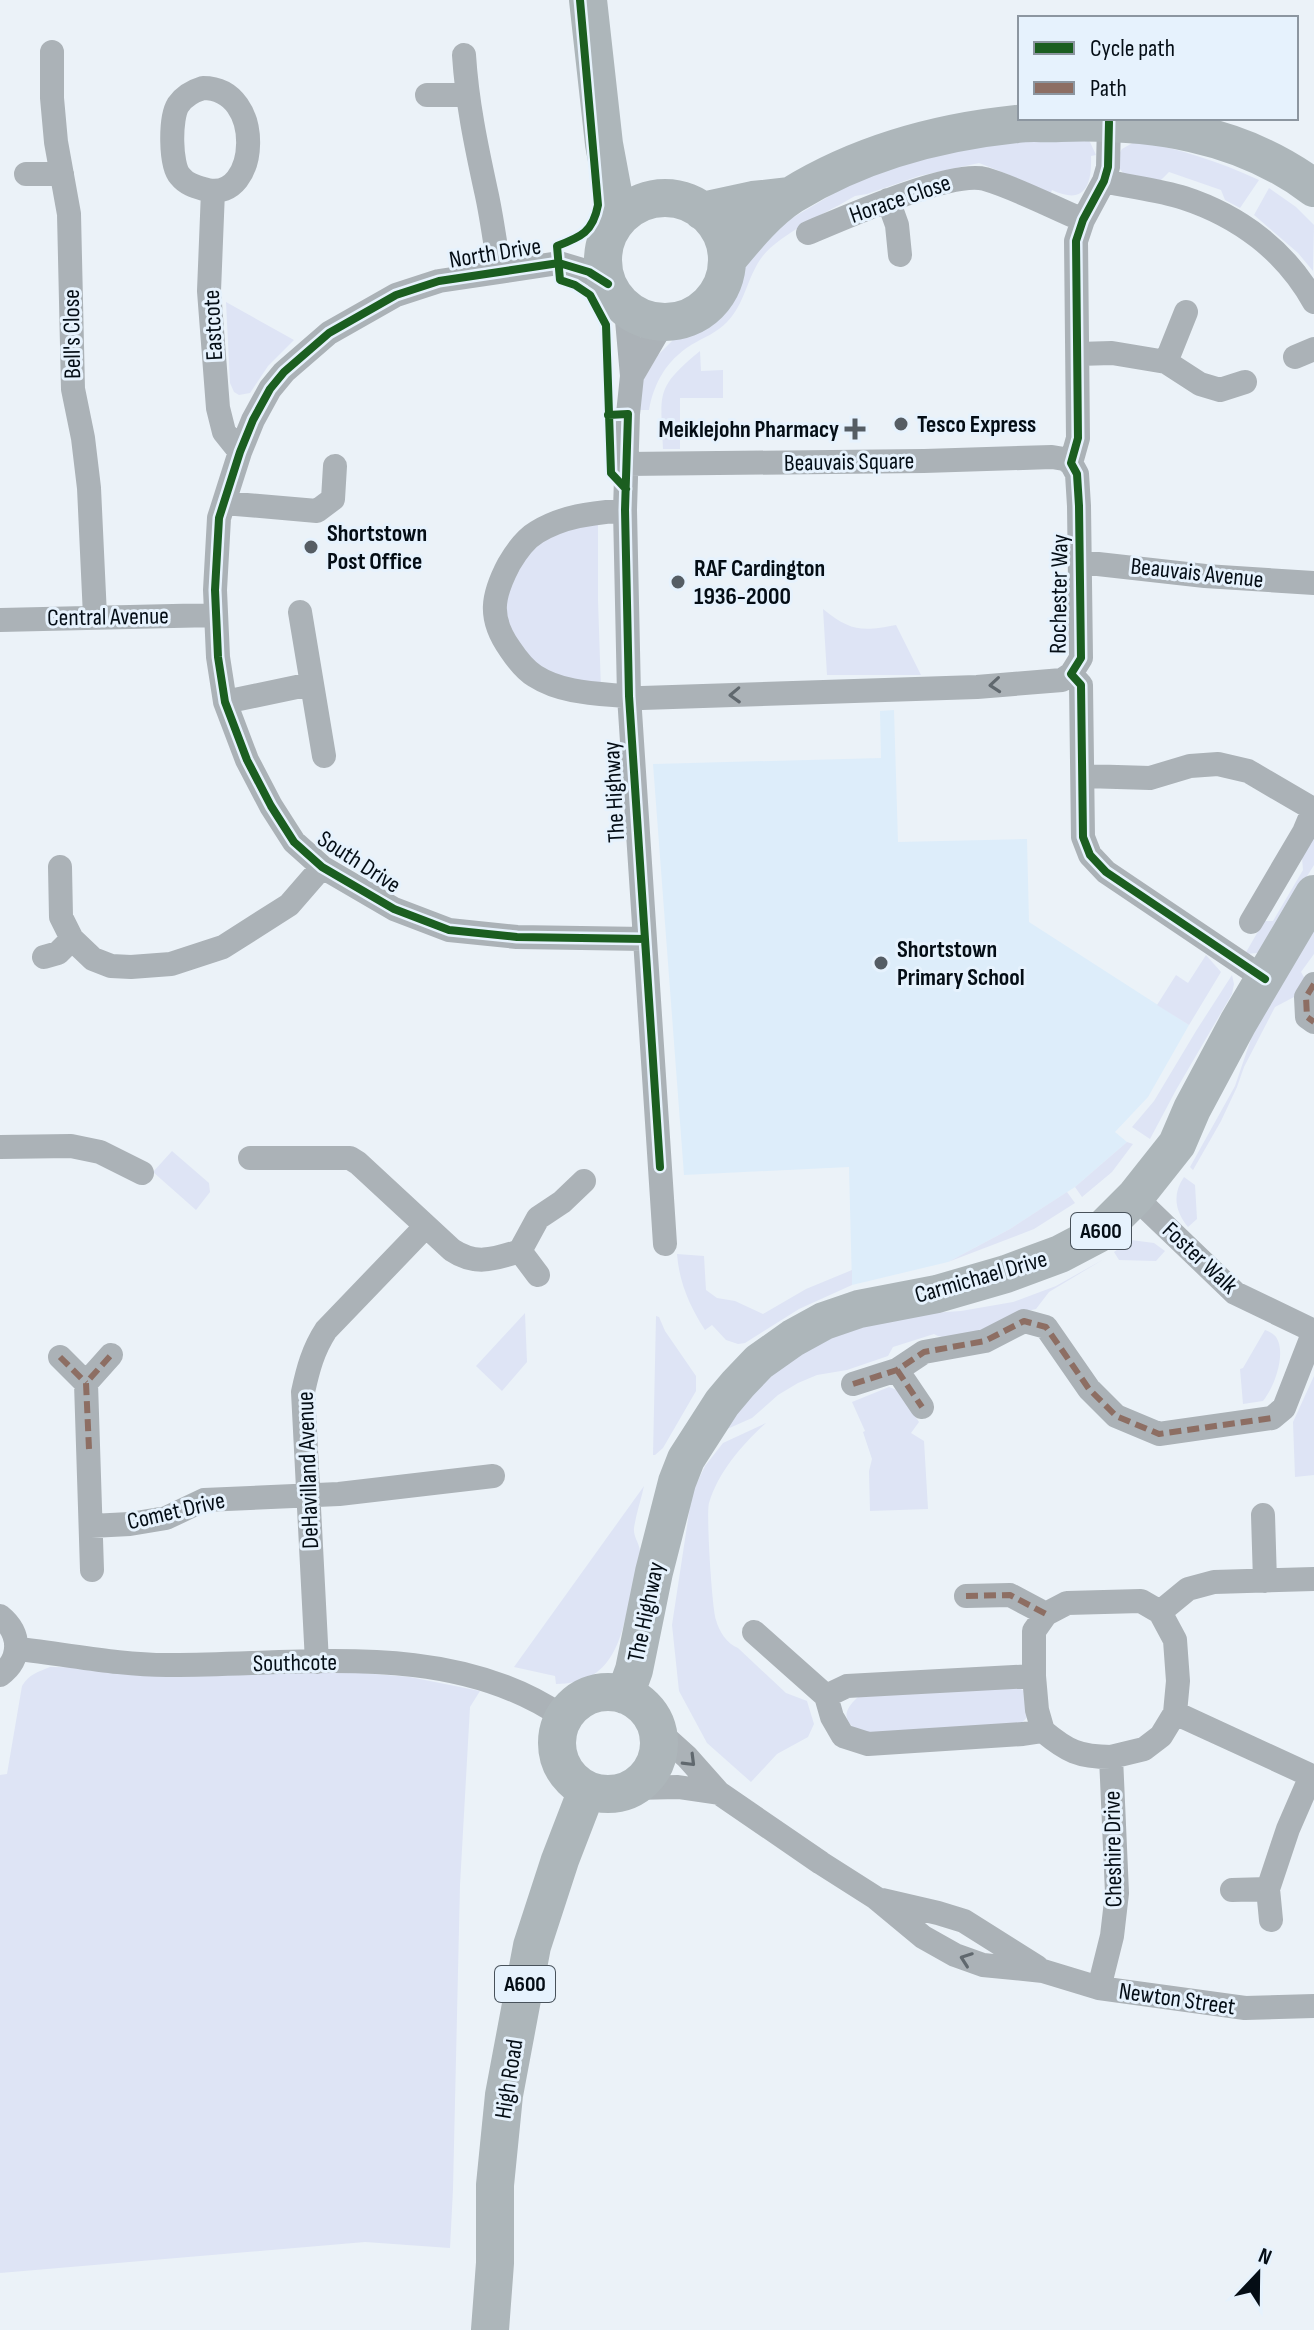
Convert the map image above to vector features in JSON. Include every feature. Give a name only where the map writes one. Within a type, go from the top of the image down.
[{"type":"main road","points":[[588,0],[604,144],[618,219]]},
{"type":"main road","points":[[727,260],[754,229],[790,196],[857,163],[919,141],[1021,123],[1109,122],[1171,128],[1261,154],[1314,188]]},
{"type":"main road","points":[[604,144],[659,198]]},
{"type":"main road","points":[[702,211],[790,196]]},
{"type":"main road","points":[[659,198],[689,203],[702,211],[716,224],[724,241],[727,260],[724,280],[715,298],[701,311],[682,320],[663,323],[643,319],[617,296],[603,262],[603,248],[618,219],[637,205],[659,198]]},
{"type":"main road","name":"Carmichael Drive","points":[[665,1528],[686,1459],[716,1412],[759,1362],[793,1338],[824,1321],[859,1309],[937,1294],[1006,1274],[1050,1258],[1098,1234],[1135,1197],[1177,1144],[1238,1023],[1314,894]]},
{"type":"main road","name":"The Highway","points":[[625,1695],[634,1670],[665,1528]]},
{"type":"main road","points":[[611,1692],[637,1701],[648,1711],[657,1730],[659,1750],[648,1775],[634,1788],[619,1794],[602,1795],[572,1781],[562,1767],[557,1750],[557,1733],[563,1717],[572,1706],[597,1693],[611,1692]]},
{"type":"main road","name":"High Road","points":[[490,2330],[495,2263],[495,2185],[504,2095],[532,1946],[587,1790]]},
{"type":"street","name":"Bell's Close","points":[[52,52],[56,142],[69,214],[73,389],[89,488],[95,616]]},
{"type":"street","points":[[464,55],[466,95],[500,271]]},
{"type":"street","points":[[427,95],[466,95]]},
{"type":"street","name":"Rochester Way","points":[[1109,122],[1108,167],[1076,241],[1078,438],[1071,463],[1078,484],[1081,658],[1071,674],[1081,685],[1083,837],[1090,855],[1106,872],[1265,979]]},
{"type":"street","points":[[26,174],[62,174]]},
{"type":"street","name":"Horace Close","points":[[808,233],[888,200],[964,177],[984,179],[1083,220]]},
{"type":"street","points":[[1104,181],[1184,198],[1241,224],[1270,245],[1305,285],[1314,302]]},
{"type":"street","name":"Eastcote","points":[[213,191],[209,291],[218,408],[224,432],[240,452]]},
{"type":"street","points":[[888,200],[897,225],[900,255]]},
{"type":"street","name":"North Drive","points":[[216,615],[219,518],[240,452],[270,389],[284,372],[329,333],[396,295],[439,281],[559,263],[589,272],[617,296]]},
{"type":"street","name":"The Highway","points":[[617,296],[632,376],[625,510],[629,696],[665,1244]]},
{"type":"street","points":[[1166,362],[1186,312]]},
{"type":"street","name":"The Highway","points":[[632,376],[663,323]]},
{"type":"street","points":[[1078,354],[1112,353],[1166,362],[1200,384],[1220,390],[1245,382]]},
{"type":"street","name":"Beauvais Square","points":[[626,464],[1052,457],[1071,463]]},
{"type":"street","points":[[224,503],[317,511],[333,499],[335,466]]},
{"type":"street","points":[[625,510],[584,514],[558,521],[533,534],[515,553],[501,580],[494,607],[499,633],[514,656],[534,675],[591,694],[642,698],[977,687],[1062,680],[1071,674]]},
{"type":"street","name":"Beauvais Avenue","points":[[1080,562],[1205,576],[1314,583]]},
{"type":"street","points":[[300,612],[324,756]]},
{"type":"street","name":"Central Avenue","points":[[0,620],[216,615]]},
{"type":"street","name":"South Drive","points":[[216,615],[225,702],[247,760],[294,842],[322,867],[394,909],[449,930],[517,937],[645,939]]},
{"type":"street","points":[[225,702],[311,684]]},
{"type":"street","points":[[1084,776],[1150,778],[1190,766],[1218,764],[1248,771],[1314,809],[1304,832],[1251,922]]},
{"type":"street","points":[[60,867],[61,917],[72,939],[93,959],[111,966],[131,967],[171,964],[223,947],[289,905],[322,867]]},
{"type":"street","points":[[44,957],[58,953],[72,939]]},
{"type":"street","points":[[1310,991],[1307,1017],[1314,1022]]},
{"type":"street","points":[[0,1147],[71,1146],[100,1152],[142,1173]]},
{"type":"street","points":[[250,1158],[350,1158],[463,1258],[478,1260],[520,1251],[538,1218],[562,1202],[584,1181]]},
{"type":"street","name":"Foster Walk","points":[[1135,1197],[1235,1293],[1314,1331]]},
{"type":"street","name":"DeHavilland Avenue","points":[[317,1662],[303,1392],[315,1347],[326,1330],[425,1227]]},
{"type":"street","points":[[520,1251],[538,1275]]},
{"type":"street","points":[[853,1384],[897,1370],[924,1352],[985,1341],[1024,1321],[1046,1327],[1089,1389],[1116,1416],[1159,1434],[1272,1418],[1284,1408],[1314,1331]]},
{"type":"street","points":[[60,1357],[86,1383],[111,1355]]},
{"type":"street","points":[[897,1370],[922,1407]]},
{"type":"street","name":"Comet Drive","points":[[86,1383],[92,1570]]},
{"type":"street","name":"Comet Drive","points":[[91,1526],[166,1518],[204,1500],[339,1494],[493,1476]]},
{"type":"street","points":[[1263,1515],[1265,1581]]},
{"type":"street","points":[[1160,1612],[1188,1589],[1214,1582],[1314,1579]]},
{"type":"street","points":[[966,1596],[1010,1595],[1046,1614]]},
{"type":"street","points":[[754,1632],[826,1696],[832,1717],[843,1736],[868,1744],[1023,1734],[1043,1731],[1037,1710],[1034,1631],[1046,1614],[1067,1603],[1141,1601],[1160,1612],[1175,1640],[1178,1681],[1175,1713],[1312,1777],[1288,1829],[1268,1889],[1271,1920]]},
{"type":"street","points":[[0,1616],[12,1628],[17,1649],[13,1661],[0,1675]]},
{"type":"street","name":"Southcote","points":[[17,1649],[121,1663],[380,1662],[433,1668],[473,1676],[545,1705],[563,1717]]},
{"type":"street","points":[[826,1696],[847,1686],[1034,1676]]},
{"type":"street","name":"Cheshire Drive","points":[[1043,1731],[1064,1748],[1091,1757],[1111,1757],[1144,1749],[1161,1736],[1175,1713]]},
{"type":"street","points":[[657,1730],[687,1757],[719,1793]]},
{"type":"street","name":"Cheshire Drive","points":[[1099,1988],[1112,1936],[1117,1893],[1111,1757]]},
{"type":"street","points":[[634,1788],[678,1787],[719,1793]]},
{"type":"street","name":"Newton Street","points":[[719,1793],[876,1898],[923,1937],[955,1955],[983,1965],[1043,1971],[1099,1988],[1245,2008],[1314,2006]]},
{"type":"street","points":[[1232,1890],[1268,1889]]},
{"type":"street","name":"Newton Street","points":[[876,1898],[964,1921],[1043,1971]]},
{"type":"shaded area","points":[[958,139],[1086,139],[1096,155],[1091,156],[1088,184],[1079,194],[1052,190],[1049,198],[1012,176],[979,163],[919,176],[855,196],[819,216],[792,232],[762,257],[733,315],[719,329],[675,358],[658,382],[649,410],[637,410],[642,382],[658,355],[674,339],[716,313],[732,291],[738,272],[777,227],[877,168]]},
{"type":"shaded area","points":[[1136,141],[1199,156],[1259,180],[1240,208],[1225,200],[1221,190],[1169,172],[1158,183],[1125,175],[1119,168],[1118,156],[1122,149]]},
{"type":"shaded area","points":[[1269,188],[1296,207],[1314,225],[1313,271],[1298,253],[1254,215]]},
{"type":"shaded area","points":[[226,302],[294,340],[268,366],[250,393],[239,395],[230,383]]},
{"type":"shaded area","points":[[700,351],[701,371],[723,370],[723,398],[680,398],[680,449],[663,449],[661,415],[664,393],[675,374]]},
{"type":"shaded area","points":[[598,524],[601,690],[563,681],[522,653],[502,610],[507,584],[528,550],[556,530]]},
{"type":"shaded area","points":[[823,609],[841,622],[857,628],[896,625],[921,675],[827,675]]},
{"type":"shaded area","name":"Shortstown Primary School","points":[[894,710],[898,842],[1027,839],[1029,922],[1189,1025],[1148,1097],[1115,1132],[1127,1142],[1075,1187],[1010,1229],[948,1262],[852,1285],[849,1167],[684,1175],[653,764],[881,758],[880,711]]},
{"type":"shaded area","points":[[1314,835],[1314,865],[1263,947],[1257,953],[1245,954],[1264,921],[1273,921],[1303,870],[1302,858]]},
{"type":"shaded area","points":[[1314,924],[1314,954],[1301,972],[1305,979],[1294,997],[1275,1007],[1221,1121],[1193,1170],[1190,1167],[1235,1086],[1252,1036]]},
{"type":"shaded area","points":[[1206,955],[1221,972],[1189,1025],[1157,1005],[1176,975],[1188,983]]},
{"type":"shaded area","points":[[1232,975],[1232,994],[1150,1139],[1132,1127],[1154,1101]]},
{"type":"shaded area","points":[[1127,1142],[1133,1144],[1112,1172],[1082,1197],[1075,1187]]},
{"type":"shaded area","points":[[172,1151],[209,1183],[210,1192],[196,1210],[153,1172]]},
{"type":"shaded area","points":[[1184,1177],[1195,1185],[1197,1219],[1188,1227],[1180,1215],[1177,1202]]},
{"type":"shaded area","points":[[1067,1192],[1075,1203],[1034,1229],[948,1262],[1010,1229]]},
{"type":"shaded area","points":[[1131,1240],[1154,1243],[1165,1251],[1156,1261],[1119,1260],[1114,1252]]},
{"type":"shaded area","points":[[677,1254],[704,1256],[706,1290],[717,1298],[735,1301],[763,1314],[806,1289],[852,1270],[852,1285],[799,1309],[745,1343],[738,1344],[726,1340],[712,1325],[705,1330],[686,1294]]},
{"type":"shaded area","points":[[1104,1259],[1049,1292],[1036,1309],[970,1334],[945,1337],[934,1334],[893,1347],[888,1356],[847,1370],[817,1375],[778,1395],[752,1418],[716,1434],[728,1409],[820,1337],[901,1315],[961,1311],[1013,1302],[1056,1286]]},
{"type":"shaded area","points":[[525,1313],[527,1362],[502,1391],[476,1366]]},
{"type":"shaded area","points":[[656,1316],[696,1376],[696,1391],[663,1448],[653,1455]]},
{"type":"shaded area","points":[[1265,1330],[1275,1336],[1279,1344],[1278,1370],[1263,1401],[1243,1404],[1240,1369]]},
{"type":"shaded area","points":[[1314,1376],[1314,1475],[1295,1477],[1293,1422]]},
{"type":"shaded area","points":[[889,1387],[897,1390],[919,1422],[911,1433],[924,1441],[928,1509],[870,1511],[869,1471],[872,1459],[865,1431],[852,1402]]},
{"type":"shaded area","points":[[766,1423],[732,1459],[709,1503],[714,1612],[727,1640],[786,1693],[807,1701],[814,1724],[808,1737],[777,1754],[751,1782],[707,1743],[679,1691],[672,1625],[692,1493],[705,1466],[723,1443]]},
{"type":"shaded area","points":[[644,1486],[634,1528],[640,1549],[639,1563],[623,1627],[611,1656],[602,1668],[575,1682],[556,1684],[555,1676],[514,1667]]},
{"type":"shaded area","points":[[50,1667],[352,1672],[410,1677],[480,1691],[470,1707],[460,1885],[450,2248],[365,2242],[0,2273],[0,1775],[7,1774],[22,1686],[31,1676]]},
{"type":"shaded area","points":[[1017,1687],[1024,1691],[1030,1714],[1021,1724],[865,1737],[847,1719],[848,1709],[858,1697]]},
{"type":"marked path","points":[[1314,984],[1306,997],[1307,1017],[1314,1022]]},
{"type":"marked path","points":[[853,1384],[897,1370],[924,1352],[985,1341],[1024,1321],[1046,1327],[1089,1389],[1116,1416],[1159,1434],[1272,1418]]},
{"type":"marked path","points":[[89,1449],[86,1383],[111,1355]]},
{"type":"marked path","points":[[60,1357],[86,1383]]},
{"type":"marked path","points":[[897,1370],[922,1407]]},
{"type":"marked path","points":[[966,1596],[1010,1595],[1046,1614]]},
{"type":"cycle path","points":[[580,0],[598,205],[593,222],[585,232],[557,246],[560,280],[590,295],[606,325],[611,473],[626,489]]},
{"type":"cycle path","points":[[1109,122],[1108,167],[1076,241],[1078,438],[1071,463],[1077,474],[1079,506],[1081,658],[1071,674],[1081,685],[1083,837],[1090,855],[1106,872],[1265,979]]},
{"type":"cycle path","points":[[608,284],[589,272],[559,263],[439,281],[396,295],[329,333],[284,372],[270,389],[253,420],[219,518],[215,590],[218,657],[225,702],[247,760],[294,842],[322,867],[394,909],[449,930],[517,937],[645,939]]},
{"type":"cycle path","points":[[608,415],[628,414],[625,510],[629,696],[660,1167]]},
{"type":"place","name":"Tesco Express","points":[[901,424]]},
{"type":"place","name":"Meiklejohn Pharmacy","points":[[855,429]]},
{"type":"place","name":"Shortstown Post Office","points":[[311,547]]},
{"type":"place","name":"RAF Cardington 1936-2000","points":[[678,582]]},
{"type":"place","name":"Shortstown Primary School","points":[[881,963]]}]
